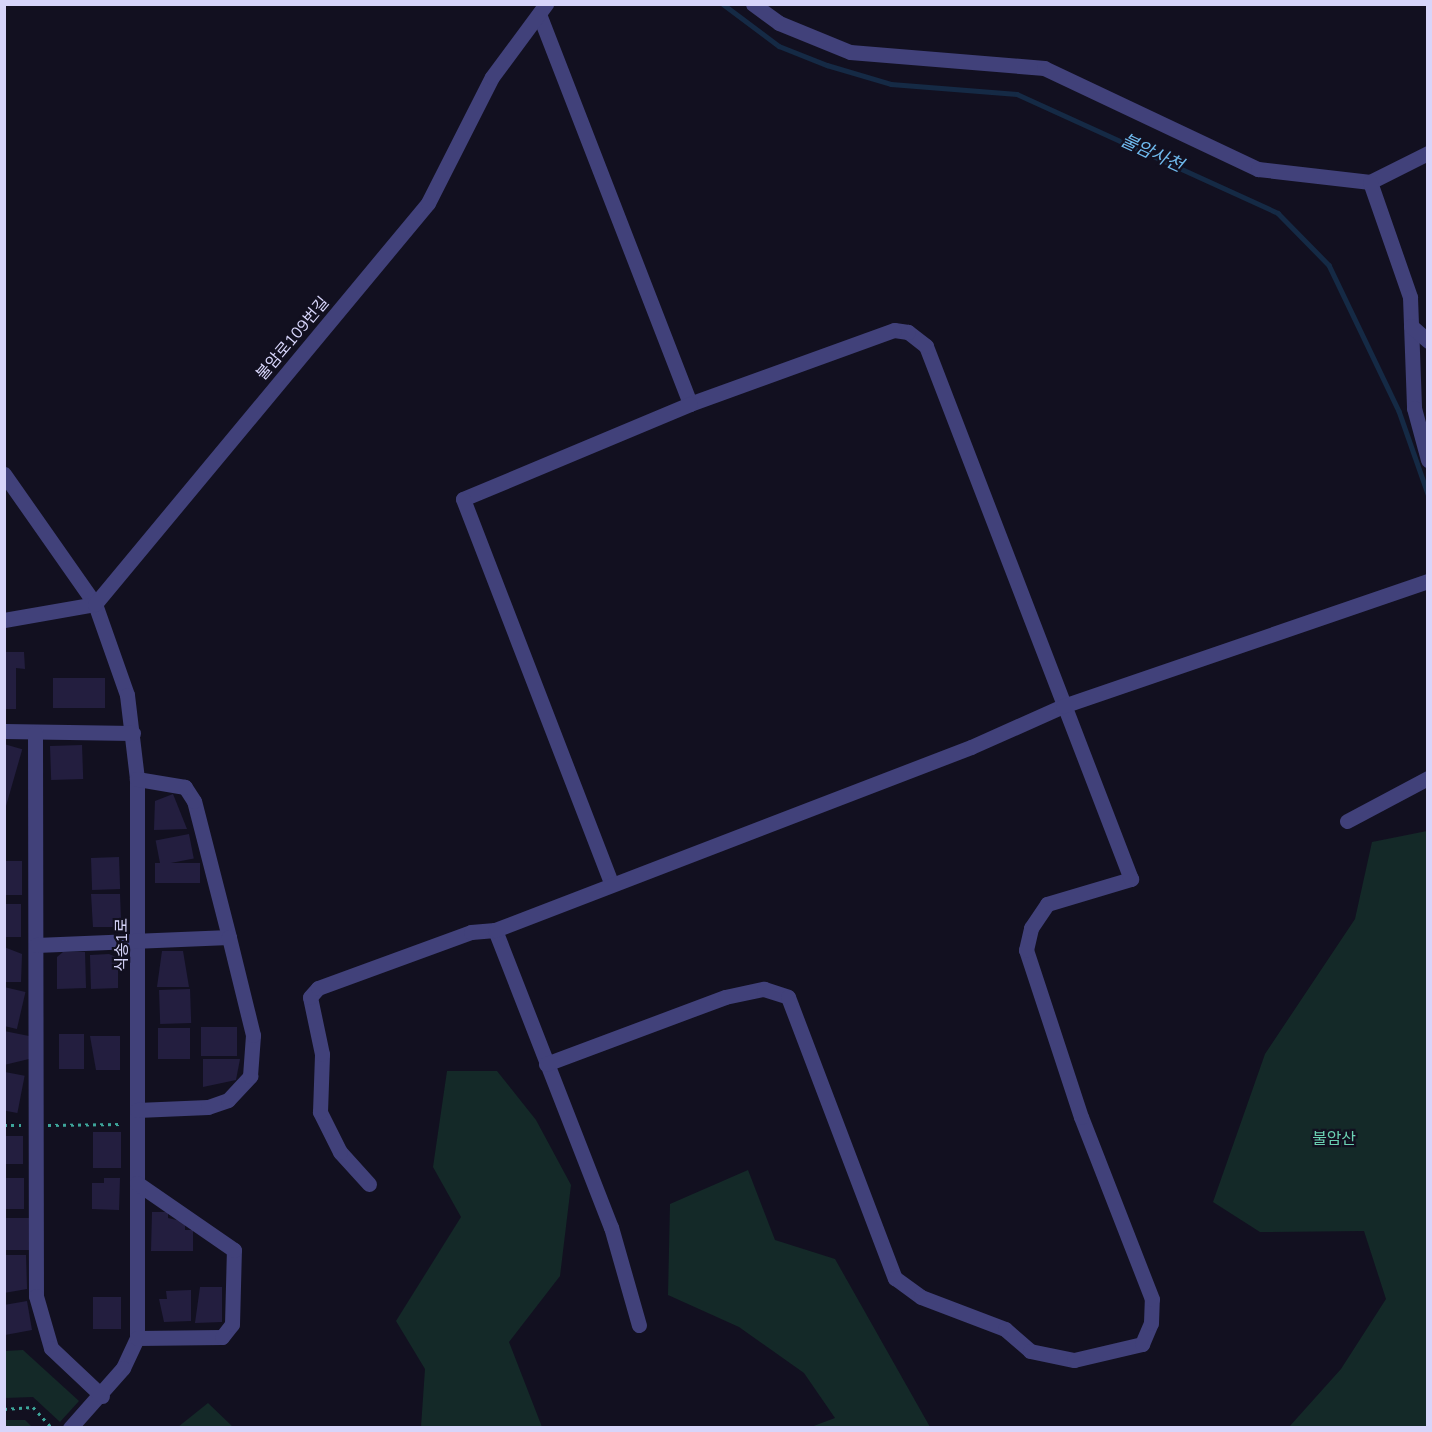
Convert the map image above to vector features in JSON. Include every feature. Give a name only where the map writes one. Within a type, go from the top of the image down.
[{"type":"street","points":[[753,4],[779,23],[850,52],[1044,68],[1258,169],[1370,182],[1428,153]]},
{"type":"street","points":[[543,9],[690,404]]},
{"type":"street","name":"불암로109번길","points":[[96,604],[428,203],[492,77],[543,9]]},
{"type":"street","points":[[1370,182],[1404,278],[1411,326],[1414,408],[1428,460]]},
{"type":"street","points":[[1411,326],[1428,341]]},
{"type":"street","points":[[546,1064],[725,996],[764,989],[788,997],[895,1278],[921,1297],[1005,1329],[1030,1351],[1074,1360],[1142,1344],[1151,1323],[1152,1299],[1081,1117],[1026,950],[1031,928],[1047,904],[1131,879],[1103,797],[1063,706],[926,346],[917,339],[894,330],[690,404],[463,499],[611,883]]},
{"type":"street","name":"식송1로","points":[[4,474],[96,604],[116,655],[133,734],[137,779],[139,940],[136,1338],[123,1368],[102,1396],[70,1428]]},
{"type":"street","points":[[369,1184],[340,1152],[320,1112],[322,1054],[310,998],[332,980],[471,932],[495,930],[611,883],[971,747],[1063,706],[1428,581]]},
{"type":"street","points":[[4,620],[96,604]]},
{"type":"street","points":[[4,731],[133,734]]},
{"type":"street","points":[[35,733],[36,1125],[40,1326],[51,1348],[102,1396]]},
{"type":"street","points":[[1347,821],[1428,778]]},
{"type":"street","points":[[136,1117],[208,1107],[228,1100],[250,1076],[253,1035],[194,801],[185,787],[137,779]]},
{"type":"street","points":[[495,930],[611,1227],[639,1325]]},
{"type":"street","points":[[36,945],[230,938]]},
{"type":"street","points":[[136,1338],[222,1337],[232,1324],[234,1250],[137,1184]]},
{"type":"path","points":[[4,1125],[36,1125],[136,1117]]},
{"type":"path","points":[[4,1409],[33,1407],[52,1428]]},
{"type":"green space","name":"불암산","points":[[1427,831],[1427,1427],[1289,1427],[1341,1369],[1386,1299],[1364,1231],[1260,1232],[1213,1202],[1265,1054],[1355,919],[1372,842]]},
{"type":"green space","points":[[447,1071],[497,1071],[536,1120],[571,1185],[560,1276],[509,1342],[542,1427],[421,1427],[425,1369],[396,1321],[461,1217],[433,1167]]},
{"type":"green space","points":[[748,1170],[775,1240],[835,1259],[930,1427],[811,1427],[835,1418],[804,1373],[739,1327],[668,1295],[670,1204]]},
{"type":"green space","points":[[23,1350],[79,1401],[60,1422],[33,1397],[5,1398],[5,1351]]},
{"type":"green space","points":[[208,1403],[233,1427],[178,1427]]},
{"type":"green space","points":[[5,1420],[25,1420],[32,1427],[5,1427]]},
{"type":"building","points":[[4,652],[24,652],[25,669],[16,668],[16,709],[4,709]]},
{"type":"building","points":[[53,678],[105,678],[105,708],[53,708]]},
{"type":"building","points":[[4,744],[22,749],[4,813]]},
{"type":"building","points":[[82,745],[83,779],[51,780],[50,746]]},
{"type":"building","points":[[173,794],[187,829],[154,830],[155,801]]},
{"type":"building","points":[[189,834],[194,859],[160,865],[156,840]]},
{"type":"building","points":[[119,857],[120,889],[92,890],[91,858]]},
{"type":"building","points":[[4,861],[22,861],[22,895],[4,895]]},
{"type":"building","points":[[155,863],[200,863],[200,883],[155,883]]},
{"type":"building","points":[[91,894],[120,894],[121,920],[114,927],[93,927]]},
{"type":"building","points":[[4,904],[21,904],[21,937],[4,937]]},
{"type":"building","points":[[4,947],[22,954],[21,982],[4,982]]},
{"type":"building","points":[[162,951],[183,951],[189,987],[157,987]]},
{"type":"building","points":[[63,952],[85,952],[86,988],[57,989],[57,957]]},
{"type":"building","points":[[109,954],[118,958],[118,988],[91,989],[90,955]]},
{"type":"building","points":[[4,987],[25,992],[17,1029],[4,1026]]},
{"type":"building","points":[[190,989],[191,1023],[160,1024],[159,990]]},
{"type":"building","points":[[201,1027],[237,1027],[237,1056],[201,1056]]},
{"type":"building","points":[[158,1028],[190,1028],[190,1059],[158,1059]]},
{"type":"building","points":[[4,1031],[29,1036],[29,1059],[4,1065]]},
{"type":"building","points":[[59,1034],[84,1034],[84,1069],[59,1069]]},
{"type":"building","points":[[90,1036],[120,1036],[120,1070],[96,1070]]},
{"type":"building","points":[[203,1059],[240,1059],[236,1080],[203,1087]]},
{"type":"building","points":[[5,1072],[25,1076],[17,1113],[4,1111]]},
{"type":"building","points":[[93,1132],[121,1132],[121,1168],[93,1168]]},
{"type":"building","points":[[5,1136],[23,1136],[23,1164],[5,1164]]},
{"type":"building","points":[[4,1178],[24,1178],[24,1209],[4,1209]]},
{"type":"building","points":[[104,1178],[120,1178],[119,1210],[92,1209],[92,1183],[104,1183]]},
{"type":"building","points":[[152,1212],[168,1212],[168,1218],[185,1222],[185,1230],[193,1230],[193,1251],[151,1251]]},
{"type":"building","points":[[4,1218],[31,1218],[31,1250],[4,1250]]},
{"type":"building","points":[[4,1255],[26,1255],[27,1289],[4,1293]]},
{"type":"building","points":[[200,1287],[222,1287],[222,1322],[195,1323]]},
{"type":"building","points":[[191,1290],[191,1321],[164,1322],[159,1299],[167,1299],[166,1291]]},
{"type":"building","points":[[93,1297],[121,1297],[121,1329],[93,1329]]},
{"type":"building","points":[[27,1301],[32,1330],[5,1335],[4,1305]]},
{"type":"waterway","name":"불암사천","points":[[723,4],[779,46],[827,65],[891,84],[1017,94],[1278,213],[1329,265],[1399,411],[1428,494]]}]
